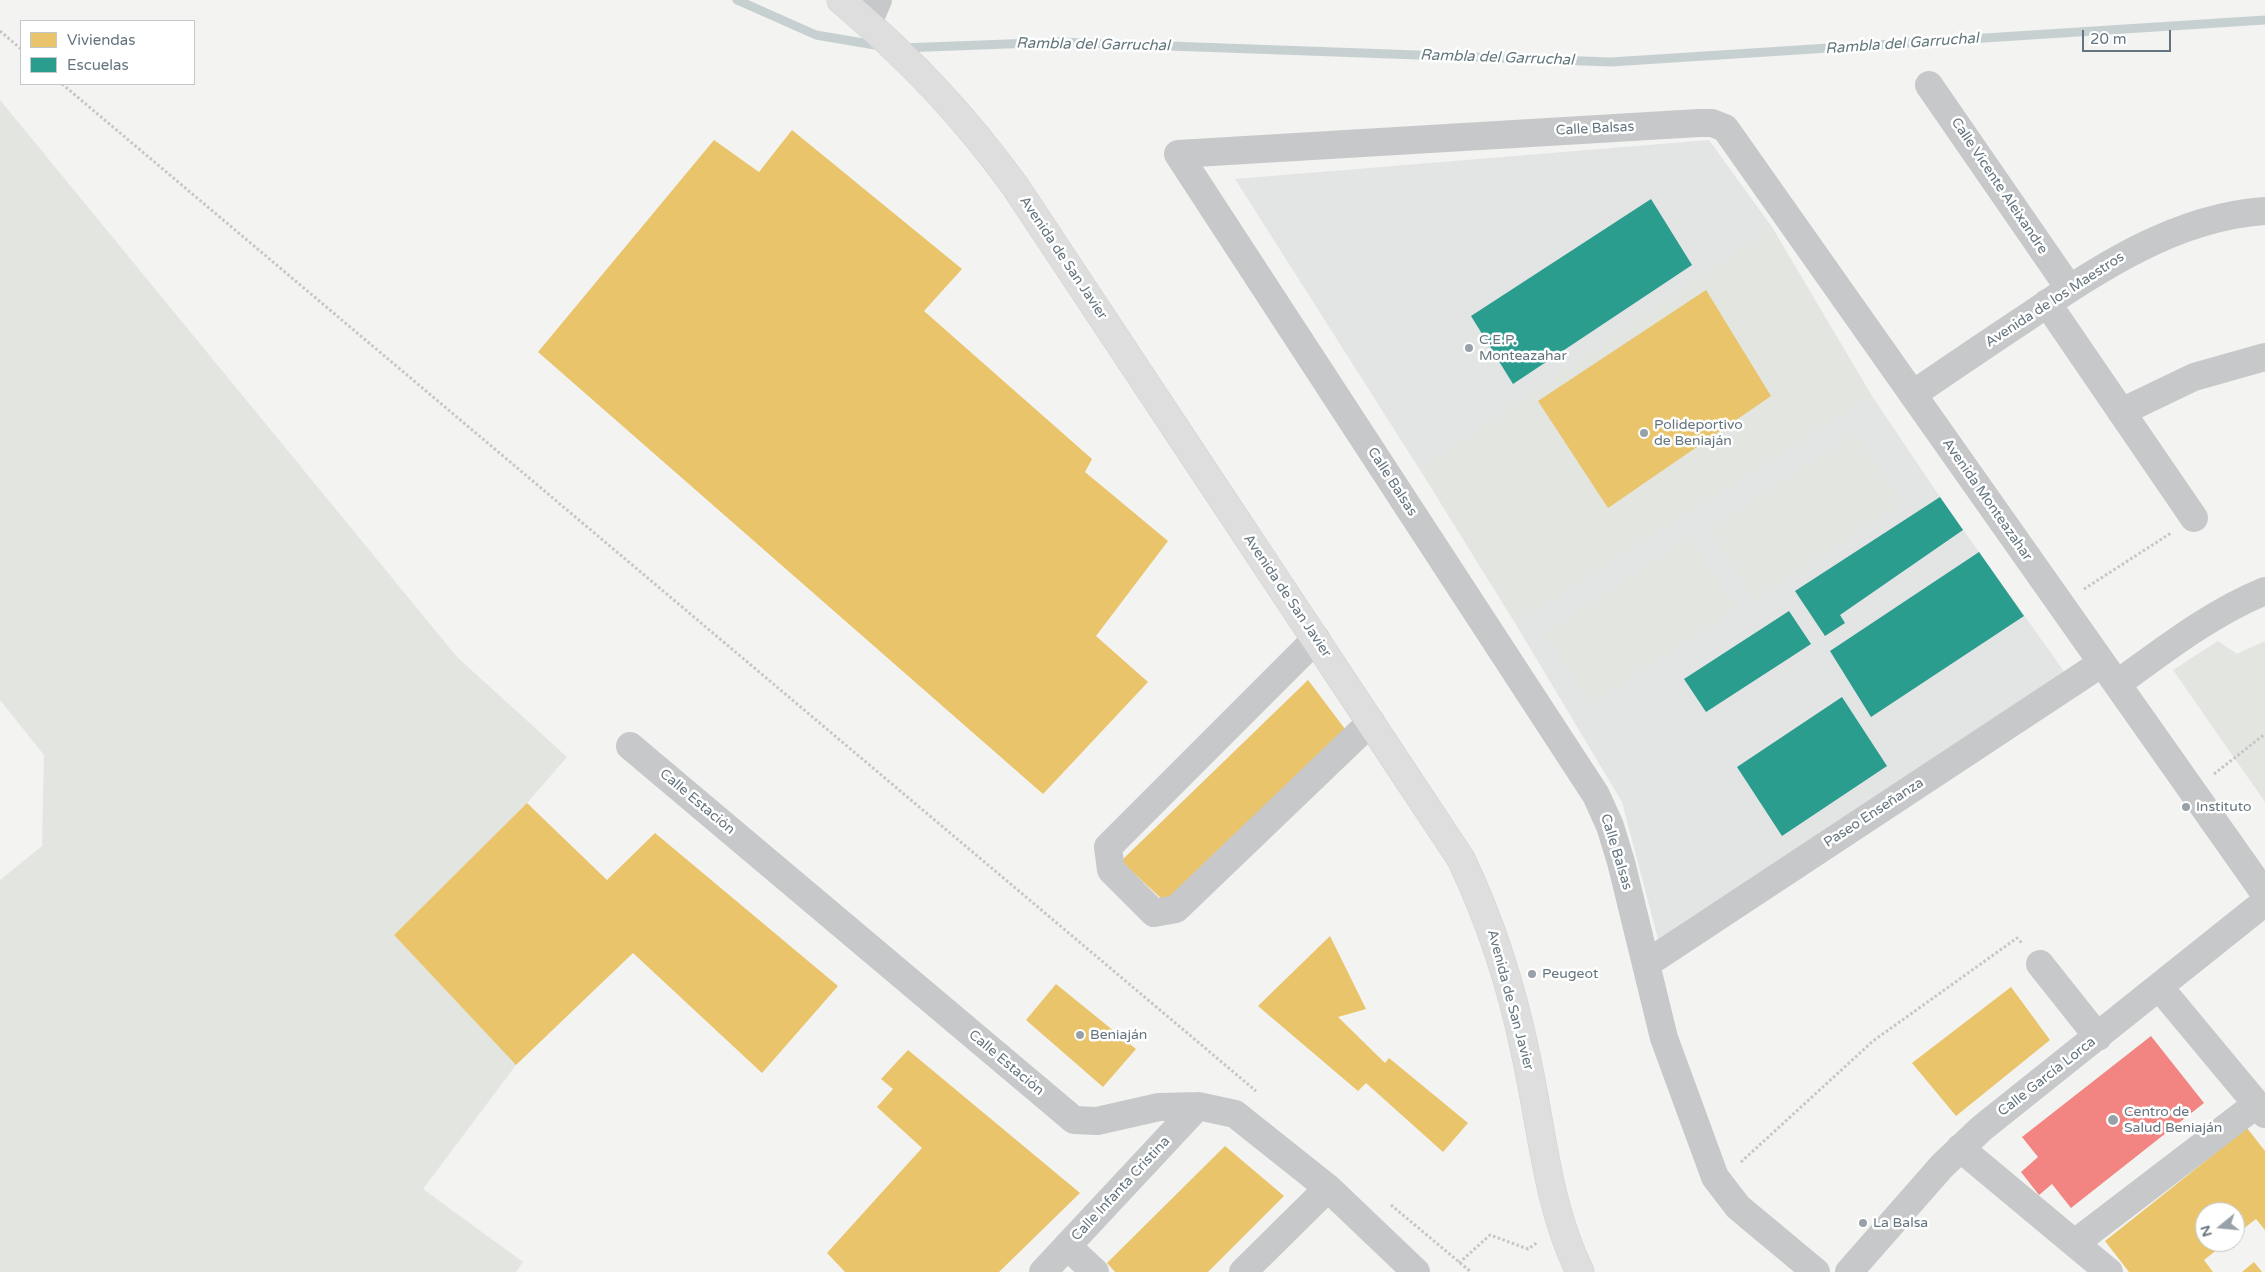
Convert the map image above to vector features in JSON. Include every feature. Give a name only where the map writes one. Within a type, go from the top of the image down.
[{"type":"main road","name":"Avenida de San Javier","points":[[841,0],[873,12],[897,48],[946,98],[984,143],[1015,186],[1461,859],[1493,934],[1517,1017],[1562,1227],[1580,1272]]},
{"type":"street","name":"Calle Vicente Aleixandre","points":[[1929,85],[2058,296],[2121,412],[2194,518]]},
{"type":"street","name":"Avenida Monteazahar","points":[[1699,123],[1712,123],[1724,128],[1734,139],[2265,894]]},
{"type":"street","name":"Calle Balsas","points":[[1699,123],[1178,154],[1596,795],[1610,826],[1621,862],[1664,1038],[1708,1162],[1718,1182],[1738,1207],[1816,1272]]},
{"type":"street","name":"Avenida de los Maestros","points":[[1912,394],[2058,296],[2140,247],[2166,235],[2224,217],[2265,210]]},
{"type":"street","points":[[2121,412],[2194,377],[2265,357]]},
{"type":"street","name":"Paseo Enseñanza","points":[[1646,964],[2109,673],[2188,634],[2224,611],[2265,591]]},
{"type":"street","points":[[1316,639],[1108,847],[1110,870],[1154,913],[1176,909],[1371,722]]},
{"type":"street","name":"Calle Estación","points":[[630,746],[1074,1120],[1097,1121],[1159,1107],[1198,1106],[1235,1114],[1328,1188],[1416,1272]]},
{"type":"street","name":"Calle García Lorca","points":[[1849,1272],[1960,1148],[2265,902]]},
{"type":"street","points":[[2040,964],[2098,1037]]},
{"type":"street","points":[[2075,1243],[2261,1109],[2160,988]]},
{"type":"street","name":"Calle Infanta Cristina","points":[[1043,1272],[1198,1106]]},
{"type":"street","points":[[1960,1148],[2110,1272]]},
{"type":"street","points":[[1243,1272],[1328,1188]]},
{"type":"street","points":[[1067,1246],[1094,1272]]},
{"type":"path","points":[[0,31],[20,48]]},
{"type":"path","points":[[63,85],[1261,1095]]},
{"type":"path","points":[[2060,604],[2194,518]]},
{"type":"path","points":[[2193,792],[2265,734]]},
{"type":"path","points":[[1718,1182],[1873,1040],[2017,938],[2040,964]]},
{"type":"path","points":[[1390,1205],[1470,1272]]},
{"type":"path","points":[[1459,1262],[1490,1235],[1528,1249],[1562,1227]]},
{"type":"shaded area","points":[[0,100],[457,657],[567,757],[527,803],[394,935],[516,1065],[423,1189],[523,1262],[516,1272],[0,1272],[0,880],[42,846],[44,755],[0,700]]},
{"type":"shaded area","name":"C.E.P. Monteazahar","points":[[1709,140],[1772,227],[1420,470],[1235,179]]},
{"type":"shaded area","name":"Polideportivo de Beniaján","points":[[1772,227],[1872,396],[1515,623],[1420,470]]},
{"type":"shaded area","points":[[1872,396],[1940,497],[2068,677],[1659,943],[1622,802],[1515,623]]},
{"type":"shaded area","points":[[1856,433],[1902,503],[1754,600],[1708,529]]},
{"type":"shaded area","points":[[1689,538],[1736,609],[1591,704],[1545,633]]},
{"type":"shaded area","points":[[2218,641],[2237,654],[2265,641],[2265,802],[2173,670]]},
{"type":"building: Viviendas","points":[[792,130],[962,269],[924,311],[1092,459],[1085,472],[1168,541],[1096,636],[1148,682],[1043,794],[538,352],[714,140],[759,172]]},
{"type":"building: Viviendas","points":[[1706,290],[1771,396],[1608,508],[1538,401]]},
{"type":"building: Viviendas","points":[[1308,680],[1345,729],[1167,904],[1121,861]]},
{"type":"building: Viviendas","points":[[527,803],[607,880],[655,833],[838,986],[762,1073],[633,953],[516,1065],[394,935]]},
{"type":"building: Viviendas","points":[[1330,936],[1366,1009],[1338,1017],[1385,1063],[1389,1058],[1468,1123],[1443,1152],[1366,1083],[1358,1091],[1258,1006]]},
{"type":"building: Viviendas","name":"Beniaján","points":[[1056,984],[1136,1049],[1103,1087],[1026,1020]]},
{"type":"building: Viviendas","points":[[2011,987],[2050,1040],[1956,1116],[1912,1063]]},
{"type":"building: Viviendas","points":[[908,1050],[1080,1193],[999,1272],[845,1272],[827,1253],[922,1148],[877,1107],[893,1089],[881,1079]]},
{"type":"building: Viviendas","points":[[2247,1128],[2265,1151],[2265,1230],[2256,1219],[2245,1227],[2245,1202],[2195,1202],[2195,1252],[2214,1252],[2204,1260],[2213,1272],[2129,1272],[2105,1241]]},
{"type":"building: Viviendas","points":[[1225,1146],[1284,1196],[1208,1272],[1115,1272],[1107,1263]]},
{"type":"building: Viviendas","points":[[2254,1262],[2262,1272],[2242,1272]]},
{"type":"building: Escuelas","points":[[1651,199],[1692,265],[1513,384],[1471,316]]},
{"type":"building: Escuelas","points":[[1940,497],[1963,530],[1840,615],[1845,623],[1825,636],[1795,591]]},
{"type":"building: Escuelas","points":[[1979,552],[2024,616],[1871,717],[1830,651]]},
{"type":"building: Escuelas","points":[[1789,611],[1811,644],[1706,712],[1684,679]]},
{"type":"building: Escuelas","points":[[1842,697],[1887,766],[1782,836],[1737,767]]},
{"type":"building: Salud","name":"Centro de Salud Beniaján","points":[[2151,1036],[2204,1103],[2071,1208],[2052,1184],[2039,1195],[2021,1172],[2038,1157],[2022,1137]]},
{"type":"waterway","name":"Rambla del Garruchal","points":[[737,0],[816,35],[881,46]]},
{"type":"waterway","name":"Rambla del Garruchal","points":[[902,48],[1059,42],[1611,62],[2265,20]]},
{"type":"place","name":"C.E.P. Monteazahar","points":[[1469,348]]},
{"type":"place","name":"Polideportivo de Beniaján","points":[[1644,433]]},
{"type":"place","name":"Instituto","points":[[2186,807]]},
{"type":"place","name":"Peugeot","points":[[1532,974]]},
{"type":"place","name":"Beniaján","points":[[1080,1035]]},
{"type":"place","name":"Centro de Salud Beniaján","points":[[2113,1120]]},
{"type":"place","name":"La Balsa","points":[[1863,1223]]}]
